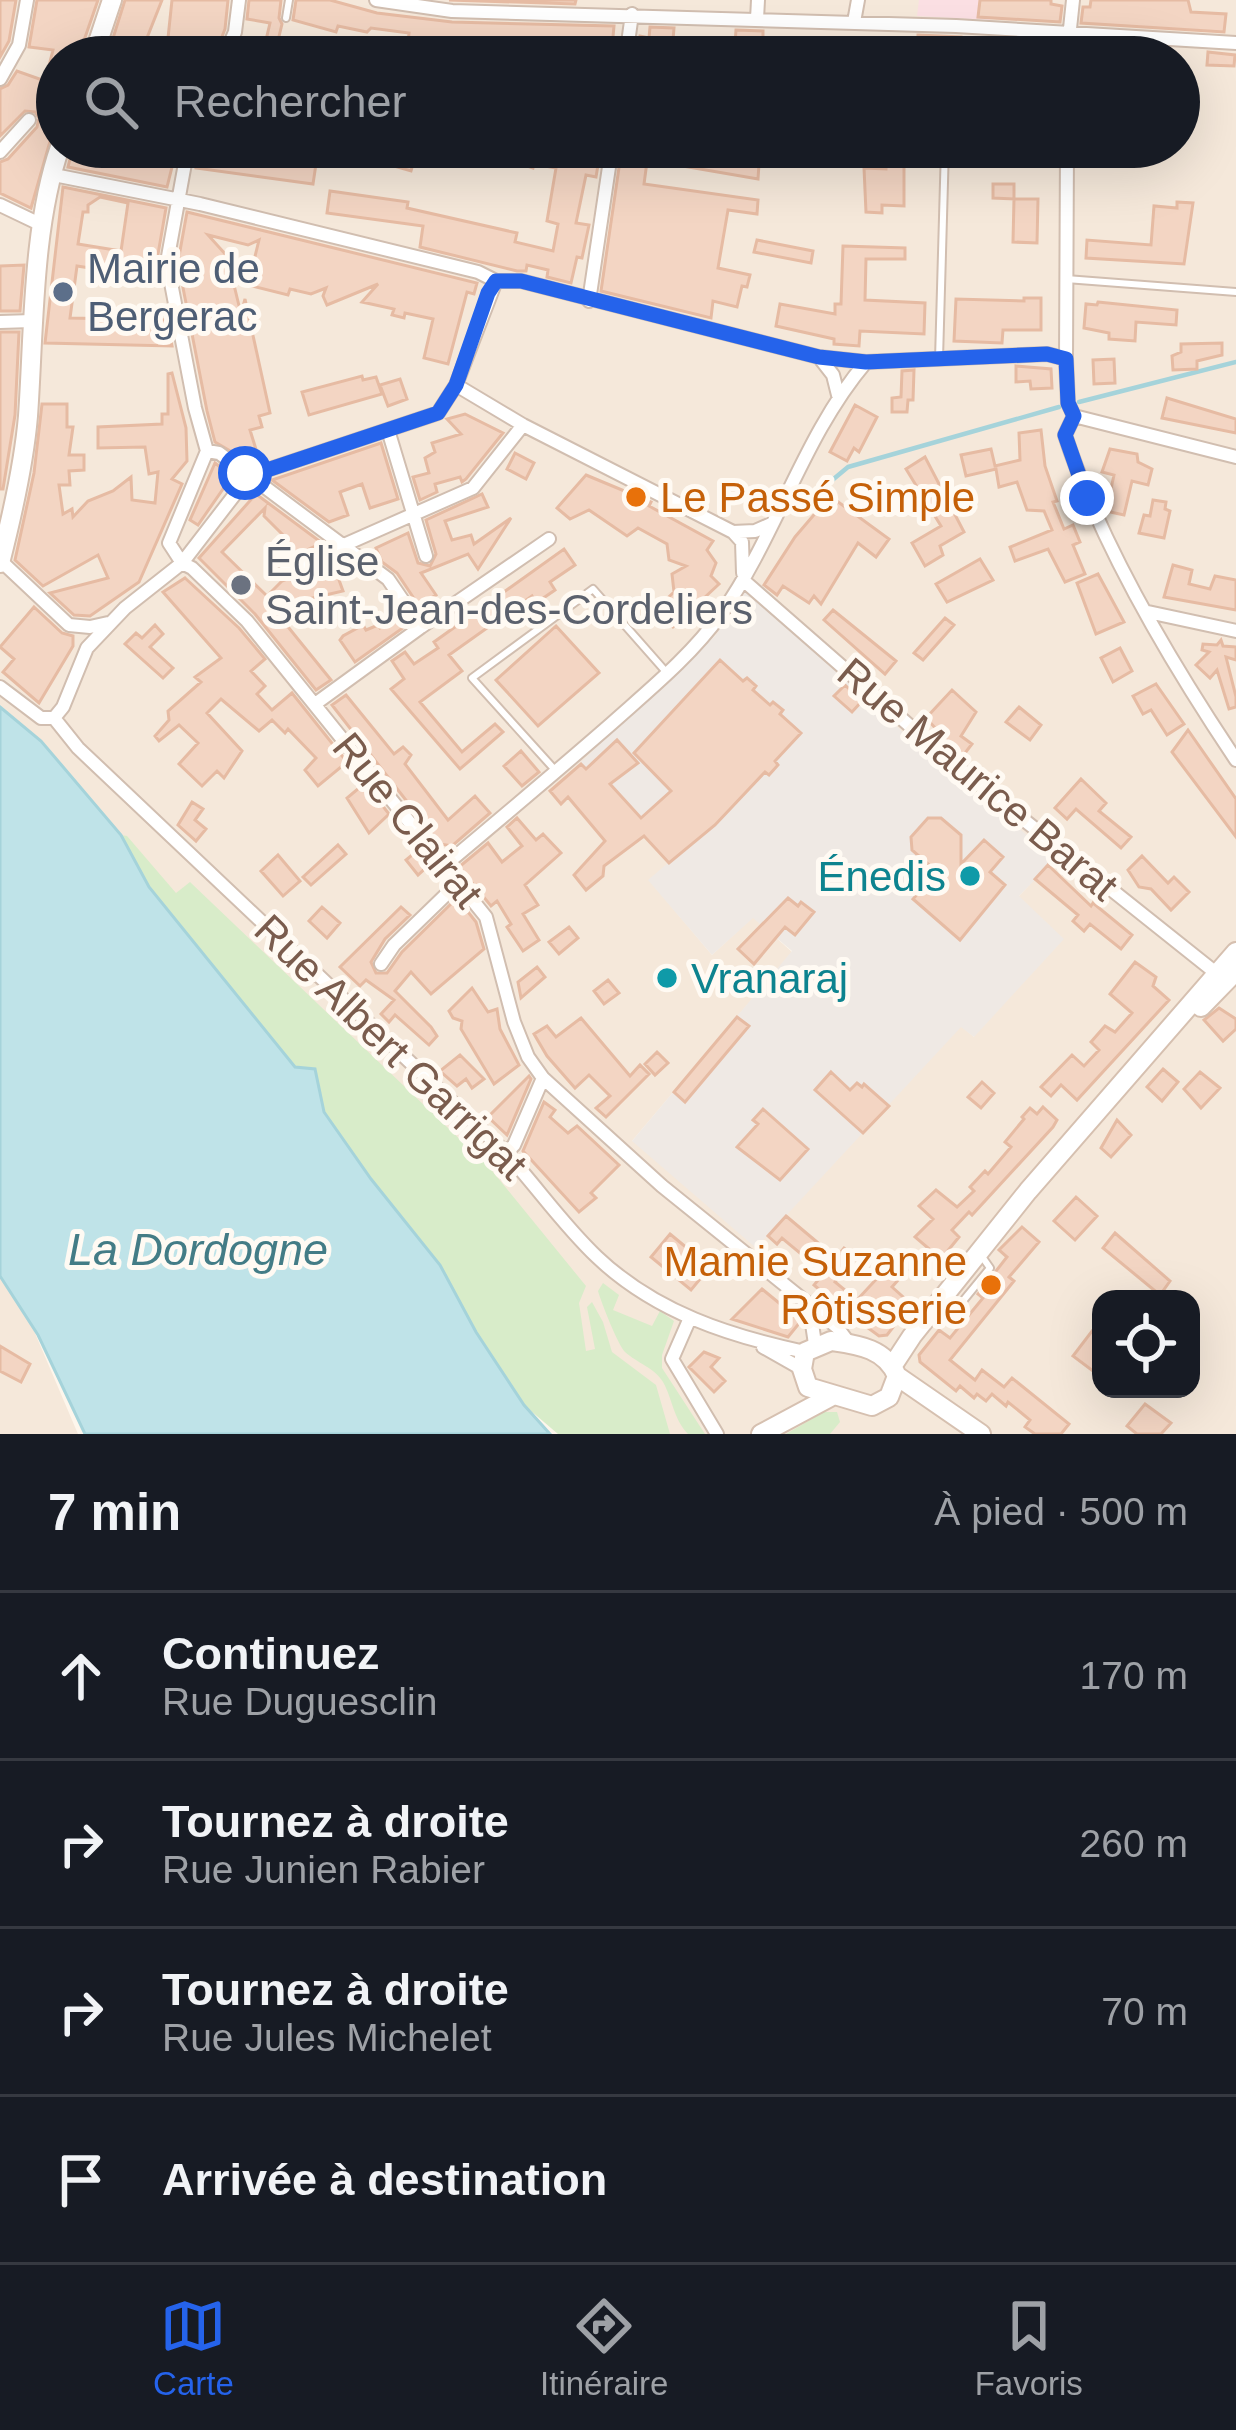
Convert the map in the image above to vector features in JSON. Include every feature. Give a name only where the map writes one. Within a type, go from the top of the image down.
[{"type":"main road","points":[[100,36],[112,0]]},
{"type":"main road","points":[[1,558],[27,422],[32,321],[56,168]]},
{"type":"main road","points":[[890,1396],[890,1364],[1132,1072],[1228,981],[1236,952]]},
{"type":"main road","points":[[790,1417],[808,1363],[831,1341],[850,1344],[890,1364],[925,1397],[981,1434]]},
{"type":"main road","points":[[808,1363],[832,1396],[872,1406],[890,1396],[925,1397]]},
{"type":"main road","points":[[761,1434],[832,1396]]},
{"type":"street","points":[[0,79],[19,45],[27,0]]},
{"type":"street","points":[[233,36],[239,0]]},
{"type":"street","points":[[376,0],[1118,36]]},
{"type":"street","points":[[757,19],[758,0]]},
{"type":"street","points":[[854,22],[857,0]]},
{"type":"street","points":[[1068,36],[1073,0]]},
{"type":"street","points":[[629,36],[632,14]]},
{"type":"street","points":[[1200,41],[1236,43]]},
{"type":"street","points":[[0,152],[29,120]]},
{"type":"street","points":[[182,563],[170,543],[207,451],[167,262],[183,168]]},
{"type":"street","points":[[589,301],[610,168]]},
{"type":"street","points":[[1067,168],[1066,359],[1068,403],[1074,416]]},
{"type":"street","points":[[54,176],[200,204],[478,272],[496,281],[521,281],[819,357],[866,362],[1047,354],[1066,359]]},
{"type":"street","points":[[0,205],[44,226]]},
{"type":"street","points":[[53,718],[63,707],[87,648],[109,622],[182,563],[249,476],[438,413],[456,385],[496,281]]},
{"type":"street","points":[[0,322],[32,321]]},
{"type":"street","points":[[819,357],[833,375],[838,394]]},
{"type":"street","points":[[444,866],[667,673],[717,620],[743,580],[838,394],[866,362]]},
{"type":"street","points":[[456,385],[733,532],[742,542],[743,580]]},
{"type":"street","points":[[1074,416],[1236,457]]},
{"type":"street","points":[[1074,416],[1065,435],[1087,498],[1180,676],[1236,760]]},
{"type":"street","points":[[285,571],[473,488],[524,425]]},
{"type":"street","points":[[388,430],[426,556]]},
{"type":"street","points":[[207,451],[219,453],[388,580],[421,627]]},
{"type":"street","points":[[733,532],[772,524]]},
{"type":"street","points":[[315,704],[549,539]]},
{"type":"street","points":[[1,558],[69,625],[109,622]]},
{"type":"street","name":"Rue Clairat","points":[[182,563],[247,621],[486,916],[514,1022],[528,1057],[544,1078],[662,1186],[837,1327],[850,1344]]},
{"type":"street","name":"Rue Maurice Barat","points":[[743,580],[950,761],[1228,981]]},
{"type":"street","points":[[1148,612],[1236,632]]},
{"type":"street","name":"Rue Albert Garrigat","points":[[0,687],[40,718],[53,718],[79,748],[506,1153],[595,1256],[622,1279],[690,1318],[808,1363]]},
{"type":"street","points":[[381,964],[394,945],[458,883]]},
{"type":"street","points":[[506,1153],[544,1078]]},
{"type":"street","points":[[797,1296],[811,1318],[808,1363]]},
{"type":"street","points":[[690,1318],[671,1359],[717,1434]]},
{"type":"lane","points":[[286,18],[289,0]]},
{"type":"lane","points":[[939,359],[944,168]]},
{"type":"lane","points":[[1066,279],[1236,292]]},
{"type":"lane","points":[[557,772],[472,678],[593,589],[667,673]]},
{"type":"shaded area","points":[[0,0],[1236,0],[1236,1434],[614,1434],[0,740]],"holes":[[[716,635],[945,770],[1055,858],[1019,896],[974,1037],[961,1026],[632,1141],[792,952],[753,917],[712,955],[649,880],[669,863],[581,763]]]},
{"type":"shaded area","points":[[919,0],[994,0],[990,20],[917,16]]},
{"type":"shaded area","points":[[746,591],[945,770],[1056,858],[1019,896],[1064,939],[974,1037],[961,1027],[756,1248],[632,1141],[792,951],[753,918],[712,955],[648,880],[668,863],[580,763],[716,635]]},
{"type":"shaded area","points":[[0,1251],[78,1434],[0,1434]]},
{"type":"green space","points":[[121,835],[127,836],[176,893],[190,882],[489,1167],[586,1286],[579,1303],[586,1351],[595,1349],[587,1307],[592,1302],[612,1352],[656,1385],[670,1434],[558,1434],[524,1405],[476,1332],[440,1265],[324,1112],[315,1070],[295,1067],[149,887]]},
{"type":"green space","points":[[603,1283],[619,1295],[613,1310],[652,1326],[660,1311],[674,1321],[662,1368],[705,1434],[688,1434],[660,1377],[622,1348],[598,1291]]},
{"type":"green space","points":[[824,1412],[837,1412],[840,1422],[830,1434],[786,1434]]},
{"type":"water","name":"La Dordogne","points":[[0,707],[41,741],[121,835],[149,887],[295,1067],[315,1069],[324,1112],[440,1265],[476,1332],[524,1405],[550,1434],[85,1434],[38,1335],[0,1276]]},
{"type":"building","points":[[0,0],[16,0],[9,41],[0,57]]},
{"type":"building","points":[[37,0],[98,0],[86,36],[36,36],[36,48],[29,47]]},
{"type":"building","points":[[125,0],[162,0],[148,36],[114,36]]},
{"type":"building","points":[[172,0],[228,0],[222,36],[168,36]]},
{"type":"building","points":[[249,0],[281,0],[279,36],[267,36],[270,23],[247,19]]},
{"type":"building","points":[[296,0],[330,0],[377,13],[452,22],[614,26],[613,36],[409,36],[338,26],[336,32],[293,20]]},
{"type":"building","points":[[449,0],[576,0],[575,4]]},
{"type":"building","points":[[980,0],[1051,0],[1062,6],[1060,22],[978,17]]},
{"type":"building","points":[[1091,0],[1188,0],[1191,12],[1226,14],[1224,32],[1081,23],[1083,7],[1090,7]]},
{"type":"building","points":[[650,27],[674,28],[673,36],[649,36]]},
{"type":"building","points":[[736,30],[763,31],[763,36],[736,36]]},
{"type":"building","points":[[1208,52],[1235,55],[1234,66],[1207,65]]},
{"type":"building","points":[[17,71],[36,78],[36,114],[25,111],[0,136],[0,89]]},
{"type":"building","points":[[36,128],[36,168],[42,168],[31,208],[0,193],[0,162]]},
{"type":"building","points":[[73,168],[172,168],[167,187]]},
{"type":"building","points":[[196,168],[315,168],[313,184]]},
{"type":"building","points":[[556,168],[598,168],[596,177],[586,175],[576,223],[589,225],[571,283],[547,277],[548,270],[527,265],[526,271],[517,271],[420,247],[423,226],[327,213],[330,191],[408,202],[407,208],[517,233],[515,242],[553,251],[558,224],[547,221]]},
{"type":"building","points":[[619,168],[646,168],[644,184],[758,200],[757,214],[728,210],[718,268],[750,275],[737,307],[713,301],[711,318],[601,291]]},
{"type":"building","points":[[694,168],[759,168],[758,179]]},
{"type":"building","points":[[864,168],[904,168],[904,206],[882,205],[882,213],[866,212]]},
{"type":"building","points":[[993,184],[1014,184],[1014,199],[993,198]]},
{"type":"building","points":[[63,187],[166,208],[157,260],[160,279],[77,266],[70,318],[167,320],[172,346],[45,343]],"holes":[[[100,197],[128,203],[121,251],[78,244],[88,205]]]},
{"type":"building","points":[[1014,199],[1038,199],[1037,243],[1013,242]]},
{"type":"building","points":[[1177,202],[1193,203],[1184,264],[1086,258],[1087,240],[1151,245],[1154,206],[1177,208]]},
{"type":"building","points":[[187,212],[477,283],[474,294],[467,292],[448,364],[424,358],[433,319],[405,313],[404,318],[392,315],[394,309],[362,302],[378,284],[327,305],[326,288],[311,294],[290,289],[288,295],[248,285],[259,240],[248,245],[208,235],[227,256],[241,314],[245,299],[270,413],[259,416],[262,427],[250,430],[259,459],[249,462],[215,442],[207,411],[178,262]]},
{"type":"building","points":[[757,240],[813,251],[811,263],[754,252]]},
{"type":"building","points":[[843,246],[905,248],[905,259],[866,259],[865,300],[925,303],[924,334],[860,331],[859,346],[834,344],[834,339],[776,326],[780,304],[835,314],[835,304],[841,304]]},
{"type":"building","points":[[24,265],[20,311],[0,311],[0,266]]},
{"type":"building","points":[[1041,298],[1041,330],[1003,330],[1002,343],[954,341],[956,299]]},
{"type":"building","points":[[1086,304],[1177,310],[1176,325],[1136,322],[1135,341],[1109,339],[1109,333],[1084,328]]},
{"type":"building","points":[[0,332],[19,332],[15,415],[3,489],[0,489]]},
{"type":"building","points":[[1222,343],[1222,355],[1197,361],[1197,369],[1173,370],[1172,356],[1181,352],[1181,344]]},
{"type":"building","points":[[1114,359],[1115,383],[1094,384],[1093,360]]},
{"type":"building","points":[[1016,366],[1051,369],[1052,388],[1031,389],[1030,381],[1016,382]]},
{"type":"building","points":[[914,370],[913,400],[908,400],[907,412],[892,412],[892,398],[901,397],[902,371]]},
{"type":"building","points":[[172,373],[186,428],[187,461],[172,479],[182,484],[139,582],[90,616],[74,615],[50,593],[108,578],[98,555],[43,586],[15,560],[34,473],[42,404],[67,404],[67,427],[73,427],[69,455],[84,455],[84,470],[69,471],[70,485],[59,485],[63,514],[72,509],[73,517],[88,501],[131,477],[132,500],[155,503],[158,472],[149,474],[145,447],[98,448],[98,427],[162,424],[162,414],[168,414],[168,374]]},
{"type":"building","points":[[362,376],[363,380],[376,377],[382,394],[309,415],[302,392]]},
{"type":"building","points":[[400,379],[407,399],[388,406],[380,385]]},
{"type":"building","points":[[1167,398],[1236,419],[1236,433],[1162,418]]},
{"type":"building","points":[[855,405],[877,417],[859,452],[854,448],[847,461],[830,452]]},
{"type":"building","points":[[465,414],[503,433],[466,479],[435,484],[437,492],[420,500],[413,477],[429,473],[425,458],[435,452],[432,443],[461,434],[447,419]]},
{"type":"building","points":[[1041,430],[1045,466],[1057,501],[1053,502],[1064,529],[1073,525],[1080,542],[1073,545],[1085,574],[1065,582],[1048,549],[1015,561],[1010,547],[1052,530],[1044,511],[1027,510],[1017,482],[999,487],[996,469],[966,476],[961,455],[991,449],[995,466],[1020,460],[1019,433]]},
{"type":"building","points":[[381,443],[398,499],[370,508],[362,484],[340,492],[348,515],[329,522],[272,480]]},
{"type":"building","points":[[1110,449],[1137,454],[1138,462],[1152,469],[1148,485],[1132,481],[1124,515],[1106,511],[1114,475],[1102,472]]},
{"type":"building","points":[[515,453],[534,463],[526,479],[507,469]]},
{"type":"building","points":[[925,457],[964,532],[940,546],[943,555],[925,566],[912,543],[941,526],[906,469]]},
{"type":"building","points":[[215,463],[232,476],[198,525],[190,520]]},
{"type":"building","points":[[586,475],[651,502],[649,506],[713,541],[707,550],[716,563],[711,576],[719,584],[673,627],[656,609],[674,592],[672,574],[686,566],[669,560],[667,544],[638,528],[627,536],[589,510],[570,519],[557,508]]},
{"type":"building","points":[[256,494],[322,543],[289,558],[277,546],[286,538],[264,516],[265,508],[222,552],[267,596],[282,581],[342,557],[349,563],[335,569],[343,591],[300,601],[280,617],[331,680],[316,690],[255,614],[199,558]]},
{"type":"building","points":[[482,494],[488,507],[445,521],[452,540],[471,535],[474,544],[511,518],[478,569],[468,554],[421,573],[436,595],[419,606],[376,548],[408,533],[418,563],[430,566],[436,554],[426,520]]},
{"type":"building","points":[[830,496],[889,539],[876,557],[858,543],[821,604],[814,596],[809,603],[783,586],[777,595],[764,585],[795,537]]},
{"type":"building","points":[[1153,500],[1166,502],[1165,509],[1170,511],[1164,538],[1139,533]]},
{"type":"building","points":[[564,549],[575,565],[550,582],[555,590],[536,603],[532,596],[449,655],[462,671],[420,702],[462,752],[495,724],[503,732],[460,769],[391,689],[404,679],[392,661],[405,652],[414,664],[438,648],[434,642]]},
{"type":"building","points":[[980,559],[993,580],[947,602],[936,584]]},
{"type":"building","points":[[1173,565],[1192,570],[1189,584],[1210,589],[1215,576],[1236,580],[1236,610],[1164,597]]},
{"type":"building","points":[[1098,574],[1124,622],[1096,634],[1077,583]]},
{"type":"building","points":[[185,578],[265,659],[251,671],[265,686],[257,694],[272,710],[292,693],[347,762],[318,786],[305,770],[316,758],[288,729],[285,733],[272,720],[259,731],[221,699],[207,713],[242,751],[224,778],[217,771],[202,786],[179,764],[198,743],[179,725],[159,741],[155,736],[169,720],[168,711],[201,682],[195,677],[221,658],[163,592]]},
{"type":"building","points":[[34,607],[62,633],[73,636],[73,646],[39,703],[3,672],[14,659],[0,647]]},
{"type":"building","points":[[833,610],[896,661],[885,674],[824,620]]},
{"type":"building","points":[[400,616],[407,625],[355,662],[340,640],[363,625],[366,630],[380,628]]},
{"type":"building","points":[[945,618],[954,625],[923,660],[914,653]]},
{"type":"building","points":[[155,625],[163,634],[150,647],[173,668],[163,678],[125,644],[136,633],[142,638]]},
{"type":"building","points":[[556,626],[599,673],[538,726],[496,680]]},
{"type":"building","points":[[1221,640],[1223,646],[1236,647],[1236,660],[1226,657],[1236,697],[1236,707],[1229,709],[1217,670],[1210,678],[1196,665],[1209,652],[1202,650],[1203,644],[1217,645]]},
{"type":"building","points":[[1120,648],[1132,671],[1113,682],[1101,658]]},
{"type":"building","points":[[720,660],[756,686],[753,690],[770,705],[773,702],[783,710],[780,714],[801,733],[775,761],[778,765],[769,775],[765,772],[715,825],[669,863],[644,836],[604,866],[603,876],[586,890],[574,875],[605,841],[568,797],[561,804],[550,791],[581,764],[586,769],[617,740],[638,763],[610,784],[641,818],[671,791],[634,753]]},
{"type":"building","points":[[1156,684],[1184,724],[1167,735],[1151,710],[1143,714],[1133,696]]},
{"type":"building","points":[[845,685],[862,701],[852,712],[834,696]]},
{"type":"building","points":[[952,690],[976,712],[961,736],[972,744],[962,757],[926,718]]},
{"type":"building","points":[[346,695],[394,754],[403,747],[411,755],[405,764],[448,820],[475,796],[490,813],[452,846],[440,844],[332,705]]},
{"type":"building","points":[[1019,707],[1041,725],[1030,740],[1006,722]]},
{"type":"building","points":[[1188,730],[1236,799],[1236,837],[1172,752]]},
{"type":"building","points":[[521,751],[539,772],[522,786],[504,766]]},
{"type":"building","points":[[1081,779],[1106,803],[1099,811],[1131,837],[1121,848],[1076,809],[1067,819],[1055,808]]},
{"type":"building","points":[[365,783],[389,814],[369,833],[347,798]]},
{"type":"building","points":[[192,802],[203,809],[195,820],[206,829],[196,841],[178,825]]},
{"type":"building","points":[[517,818],[536,840],[543,834],[561,853],[525,885],[538,905],[523,914],[539,940],[523,951],[497,901],[491,906],[459,867],[488,843],[502,862],[522,846],[507,827]]},
{"type":"building","name":"Énedis","points":[[928,818],[941,818],[961,835],[961,864],[984,840],[1003,857],[990,872],[1005,885],[960,940],[913,899],[937,872],[912,850],[911,837]]},
{"type":"building","points":[[338,845],[346,854],[311,885],[303,877]]},
{"type":"building","points":[[418,850],[430,864],[418,875],[406,860]]},
{"type":"building","points":[[278,855],[300,881],[283,896],[261,871]]},
{"type":"building","points":[[1142,856],[1168,883],[1174,877],[1189,892],[1171,910],[1151,889],[1139,887],[1128,870]]},
{"type":"building","points":[[1048,865],[1091,906],[1093,903],[1132,935],[1121,949],[1090,924],[1084,931],[1073,921],[1078,915],[1035,879]]},
{"type":"building","points":[[457,898],[476,922],[484,949],[431,994],[411,972],[395,991],[437,1036],[429,1045],[395,1015],[389,1022],[381,1014],[394,1000],[366,980],[360,986],[340,967],[401,907],[410,915],[385,939],[371,962],[376,973],[387,973]]},
{"type":"building","points":[[788,898],[814,912],[795,935],[785,927],[754,964],[738,949]]},
{"type":"building","points":[[322,907],[340,923],[327,938],[309,921]]},
{"type":"building","points":[[569,927],[578,938],[559,954],[549,942]]},
{"type":"building","points":[[1135,962],[1156,977],[1153,986],[1169,1000],[1077,1100],[1061,1085],[1051,1096],[1041,1087],[1072,1055],[1084,1066],[1099,1050],[1091,1042],[1105,1026],[1115,1032],[1132,1013],[1110,994]]},
{"type":"building","points":[[537,967],[545,977],[521,998],[518,982]]},
{"type":"building","points":[[608,980],[619,993],[604,1004],[594,991]]},
{"type":"building","points":[[472,988],[488,1012],[497,1009],[500,1029],[519,1065],[494,1084],[461,1029],[462,1021],[449,1011]]},
{"type":"building","points":[[1219,1008],[1236,1019],[1236,1029],[1223,1041],[1204,1020]]},
{"type":"building","points":[[737,1017],[749,1026],[685,1102],[674,1092]]},
{"type":"building","points":[[581,1018],[630,1076],[640,1065],[649,1074],[606,1117],[596,1108],[610,1096],[589,1075],[575,1088],[534,1034],[547,1026],[556,1037]]},
{"type":"building","points":[[657,1052],[668,1063],[655,1075],[645,1064]]},
{"type":"building","points":[[460,1055],[484,1079],[472,1088],[466,1079],[457,1086],[440,1071]]},
{"type":"building","points":[[1163,1069],[1178,1082],[1162,1101],[1147,1087]]},
{"type":"building","points":[[831,1072],[850,1090],[857,1083],[864,1084],[889,1106],[863,1133],[815,1090]]},
{"type":"building","points":[[1200,1072],[1220,1088],[1201,1108],[1184,1089]]},
{"type":"building","points":[[529,1076],[531,1079],[507,1135],[488,1117]]},
{"type":"building","points":[[982,1082],[994,1093],[981,1108],[968,1097]]},
{"type":"building","points":[[544,1102],[555,1110],[550,1117],[568,1133],[577,1126],[619,1165],[591,1193],[596,1198],[579,1212],[523,1151]]},
{"type":"building","points":[[1043,1107],[1057,1120],[1053,1127],[972,1215],[969,1212],[952,1230],[959,1237],[941,1259],[915,1237],[933,1219],[919,1206],[936,1190],[957,1207],[974,1191],[970,1187],[1011,1147],[1005,1142],[1022,1117],[1030,1108],[1037,1114]]},
{"type":"building","points":[[763,1109],[808,1149],[780,1180],[737,1147],[758,1124],[753,1120]]},
{"type":"building","points":[[1117,1120],[1131,1135],[1111,1157],[1101,1148]]},
{"type":"building","points":[[1076,1197],[1097,1216],[1075,1240],[1054,1221]]},
{"type":"building","points":[[786,1216],[836,1258],[844,1248],[854,1256],[835,1282],[857,1300],[895,1259],[907,1270],[892,1287],[911,1304],[887,1335],[879,1336],[838,1306],[814,1285],[824,1273],[782,1238],[777,1244],[768,1236]]},
{"type":"building","points":[[1022,1227],[1039,1242],[950,1360],[975,1380],[982,1370],[1004,1387],[1012,1378],[1069,1424],[1061,1434],[1035,1434],[1025,1427],[1030,1420],[1008,1402],[1006,1406],[992,1394],[986,1401],[977,1394],[974,1398],[960,1386],[956,1391],[920,1362],[919,1355],[939,1330],[950,1338],[983,1298],[978,1294],[1007,1257],[999,1250]]},
{"type":"building","points":[[1115,1233],[1170,1281],[1164,1290],[1154,1290],[1103,1248]]},
{"type":"building","points":[[670,1234],[710,1267],[691,1290],[651,1257]]},
{"type":"building","points":[[762,1289],[801,1321],[788,1337],[732,1319]]},
{"type":"building","points":[[1092,1331],[1092,1370],[1073,1356]]},
{"type":"building","points":[[0,1346],[30,1364],[21,1382],[0,1371]]},
{"type":"building","points":[[704,1352],[719,1358],[711,1367],[725,1381],[714,1392],[689,1367]]},
{"type":"building","points":[[1145,1404],[1171,1423],[1161,1434],[1137,1434],[1127,1426]]},
{"type":"waterway","points":[[1079,402],[1236,362]]},
{"type":"waterway","points":[[830,482],[848,467],[1059,407]]},
{"type":"place","name":"Mairie de Bergerac","points":[[63,292]]},
{"type":"place","name":"Le Passé Simple","points":[[636,497]]},
{"type":"place","name":"Église Saint-Jean-des-Cordeliers","points":[[241,585]]},
{"type":"place","name":"Énedis","points":[[970,876]]},
{"type":"place","name":"Vranaraj","points":[[667,978]]},
{"type":"place","name":"Mamie Suzanne Rôtisserie","points":[[991,1285]]},
{"type":"route","points":[[245,473],[249,476],[438,413],[456,385],[488,293],[496,281],[521,281],[819,357],[866,362],[1047,354],[1066,359],[1068,403],[1074,416],[1065,435],[1087,498]]}]
